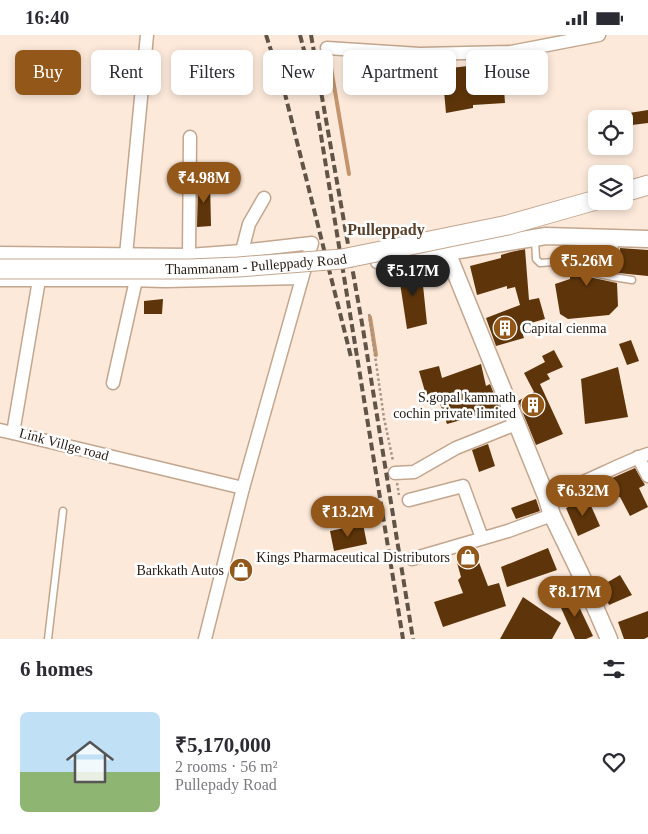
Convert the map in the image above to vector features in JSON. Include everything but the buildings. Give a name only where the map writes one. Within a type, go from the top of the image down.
[{"type":"main road","points":[[633,189],[648,185]]},
{"type":"main road","name":"Thammanam - Pulleppady Road","points":[[0,269],[189,269],[342,259],[508,225],[588,202]]},
{"type":"street","points":[[126,255],[148,35]]},
{"type":"street","points":[[327,49],[420,54],[511,52],[599,35]]},
{"type":"street","points":[[189,255],[190,137]]},
{"type":"street","points":[[242,251],[250,225],[264,198]]},
{"type":"street","points":[[377,263],[546,236],[648,239]]},
{"type":"street","points":[[0,253],[189,255],[312,243],[243,488],[204,639]]},
{"type":"street","points":[[447,252],[519,428],[552,515],[609,639]]},
{"type":"street","points":[[0,280],[165,281],[302,278]]},
{"type":"street","name":"Link Villge road","points":[[39,280],[13,433],[243,488]]},
{"type":"street","points":[[113,383],[136,280]]},
{"type":"street","points":[[395,473],[414,472],[463,444],[511,426],[519,428]]},
{"type":"street","points":[[0,430],[13,433]]},
{"type":"street","points":[[546,496],[566,491],[628,461],[643,456],[648,476]]},
{"type":"street","points":[[409,500],[463,486],[482,538]]},
{"type":"street","points":[[412,559],[508,531],[552,515]]},
{"type":"lane","points":[[535,238],[536,259],[540,263],[554,262]]},
{"type":"lane","points":[[613,277],[615,238]]},
{"type":"lane","points":[[576,269],[632,280]]},
{"type":"lane","points":[[48,639],[62,511]]},
{"type":"lane","points":[[548,590],[581,575]]},
{"type":"path","points":[[369,314],[384,418],[395,473]]},
{"type":"waterway","points":[[333,80],[349,174]]},
{"type":"waterway","points":[[370,317],[376,355]]},
{"type":"railway","points":[[266,35],[285,94],[351,357]]},
{"type":"railway","points":[[300,35],[304,50]]},
{"type":"railway","points":[[311,35],[363,329],[413,639]]},
{"type":"railway","points":[[317,111],[403,639]]},
{"type":"place","name":"Capital cienma","points":[[505,328]]},
{"type":"place","name":"S.gopal kammath cochin private limited","points":[[533,405]]},
{"type":"place","name":"Kings Pharmaceutical Distributors","points":[[468,557]]},
{"type":"place","name":"Barkkath Autos","points":[[241,570]]},
{"type":"district","name":"Pulleppady","points":[[386,229]]}]
